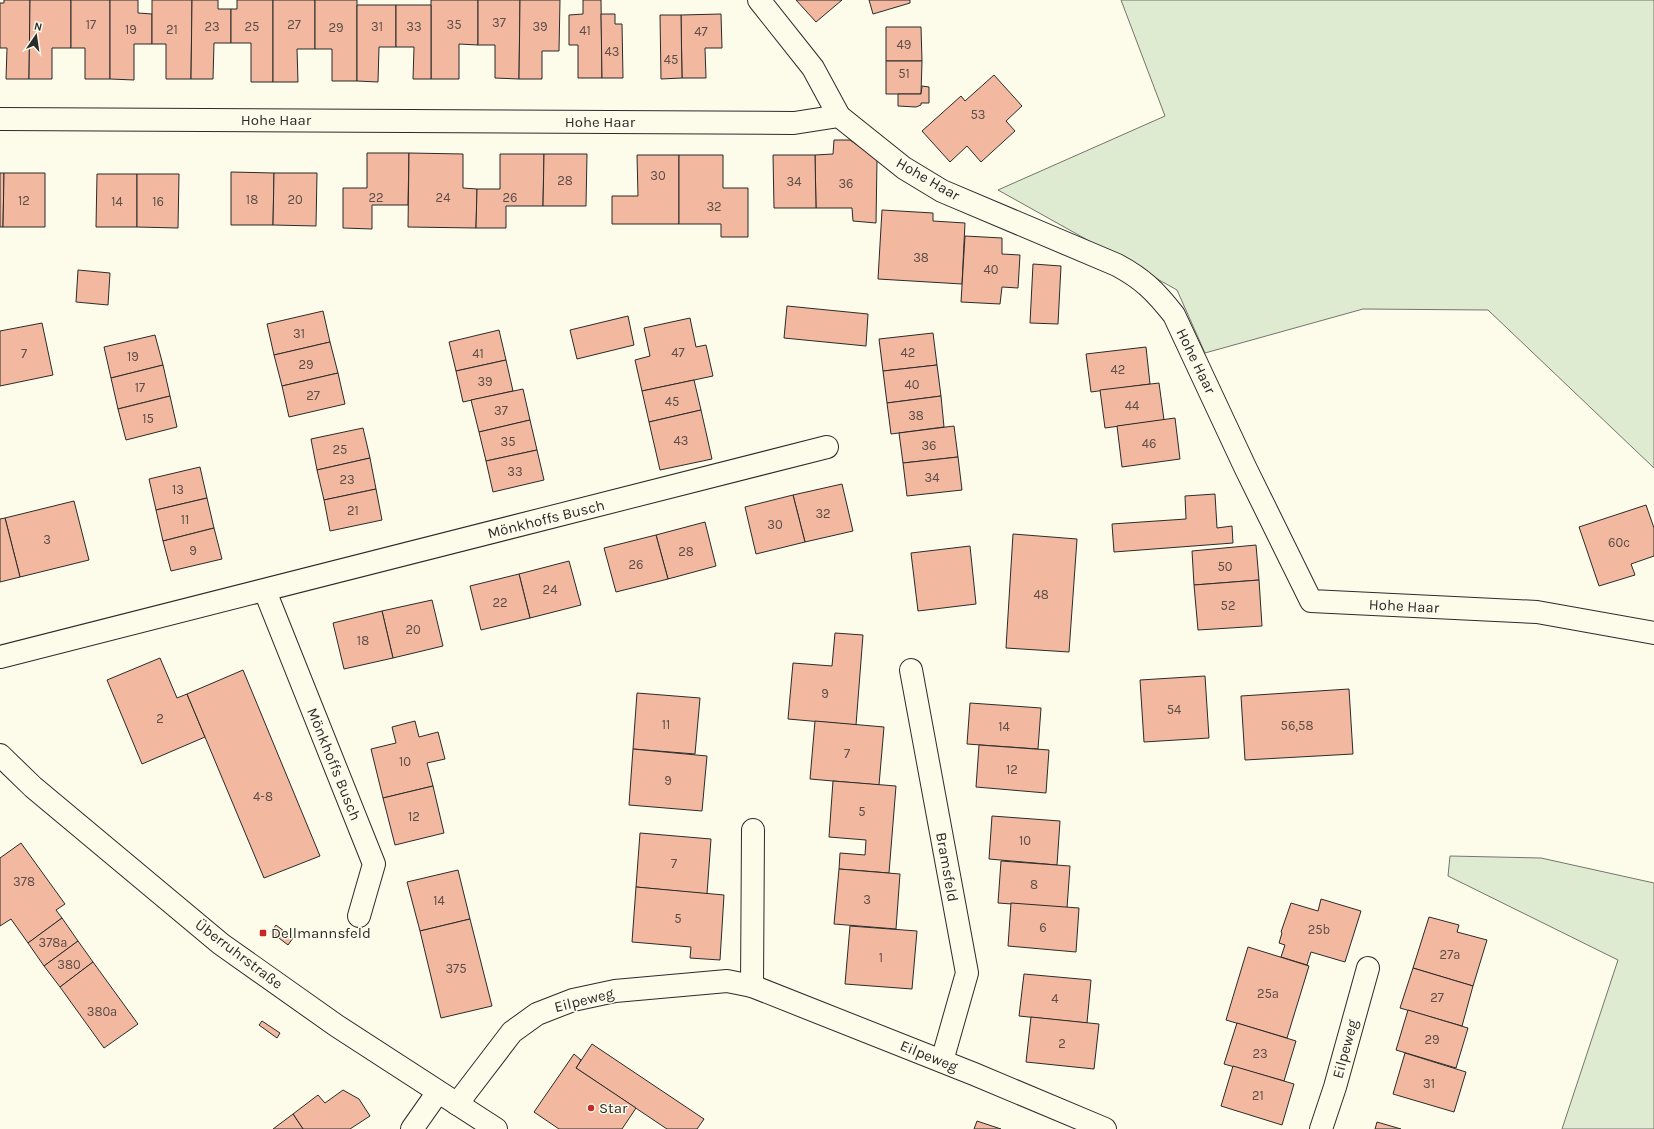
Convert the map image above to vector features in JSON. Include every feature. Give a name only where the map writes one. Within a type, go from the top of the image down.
[{"type":"street","points":[[759,0],[813,68],[838,116]]},
{"type":"street","name":"Hohe Haar","points":[[0,119],[794,123],[838,116],[904,168],[942,191],[1117,265],[1138,276],[1159,296],[1174,315],[1180,327],[1245,467],[1311,601],[1537,612],[1654,633]]},
{"type":"street","name":"Mönkhoffs Busch","points":[[0,658],[827,447]]},
{"type":"street","name":"Mönkhoffs Busch","points":[[265,591],[374,864],[359,916]]},
{"type":"street","name":"Bramsfeld","points":[[912,670],[967,973],[942,1061]]},
{"type":"street","name":"Überruhrstraße","points":[[0,755],[33,787],[221,944],[324,1018],[496,1129]]},
{"type":"street","points":[[752,986],[753,830]]},
{"type":"street","name":"Eilpeweg","points":[[1321,1129],[1335,1088],[1368,968]]},
{"type":"street","name":"Eilpeweg","points":[[457,1104],[512,1032],[536,1014],[573,1000],[615,991],[727,981],[752,986],[942,1061],[1106,1129]]},
{"type":"street","points":[[412,1129],[438,1092]]},
{"type":"green space","points":[[1121,0],[1654,0],[1654,468],[1488,310],[1363,309],[1205,353],[1177,290],[998,190],[1165,116]]},
{"type":"green space","points":[[1450,856],[1541,858],[1654,883],[1654,1129],[1562,1129],[1618,960],[1448,876]]},
{"type":"building","points":[[4,0],[30,0],[29,79],[6,79],[7,48],[0,48],[0,3],[4,3]]},
{"type":"building","points":[[30,0],[71,0],[71,48],[52,48],[52,79],[29,79]]},
{"type":"building","points":[[71,0],[110,0],[110,79],[85,79],[85,48],[71,48]]},
{"type":"building","points":[[110,0],[138,0],[138,13],[152,14],[152,44],[134,44],[134,80],[110,79]]},
{"type":"building","points":[[152,0],[192,0],[191,79],[166,79],[166,44],[152,44]]},
{"type":"building","points":[[192,0],[218,0],[218,9],[231,9],[231,43],[214,43],[213,79],[191,79]]},
{"type":"building","points":[[237,0],[273,0],[273,82],[251,82],[251,43],[231,43],[231,9],[237,9]]},
{"type":"building","points":[[273,0],[315,0],[315,49],[297,49],[298,82],[273,82]]},
{"type":"building","points":[[315,0],[357,0],[357,81],[332,81],[332,49],[315,49]]},
{"type":"building","points":[[431,0],[478,0],[478,45],[459,44],[459,79],[431,79]]},
{"type":"building","points":[[478,0],[520,0],[519,79],[495,78],[495,45],[478,45]]},
{"type":"building","points":[[520,0],[560,0],[559,51],[542,51],[542,79],[519,79]]},
{"type":"building","points":[[583,0],[601,0],[602,78],[578,78],[578,45],[569,45],[569,15],[583,14]]},
{"type":"building","points":[[796,0],[842,0],[816,22]]},
{"type":"building","points":[[869,0],[910,0],[910,3],[873,14]]},
{"type":"building","points":[[357,5],[396,5],[396,47],[379,47],[378,82],[357,81]]},
{"type":"building","points":[[396,5],[431,5],[431,79],[413,79],[414,47],[396,47]]},
{"type":"building","points":[[601,14],[615,14],[615,24],[622,24],[623,78],[602,78]]},
{"type":"building","points":[[721,14],[722,48],[705,48],[706,78],[682,78],[681,15]]},
{"type":"building","points":[[660,15],[681,15],[682,78],[661,79]]},
{"type":"building","points":[[886,27],[921,27],[922,61],[886,61]]},
{"type":"building","points":[[886,61],[922,61],[921,94],[886,94]]},
{"type":"building","points":[[994,75],[1022,106],[1006,121],[1015,131],[981,162],[967,146],[950,162],[922,131],[961,96],[965,101]]},
{"type":"building","points":[[922,86],[929,87],[929,103],[921,103],[921,105],[916,107],[898,106],[898,94],[921,94]]},
{"type":"building","points":[[834,140],[850,140],[877,159],[876,223],[853,221],[852,208],[816,208],[815,155],[833,154]]},
{"type":"building","points":[[367,153],[409,153],[408,205],[372,205],[372,229],[343,228],[343,188],[367,188]]},
{"type":"building","points":[[409,153],[463,154],[463,188],[477,189],[476,228],[408,227]]},
{"type":"building","points":[[500,154],[544,154],[543,206],[506,206],[506,228],[476,228],[477,189],[500,189]]},
{"type":"building","points":[[544,154],[587,154],[586,206],[543,206]]},
{"type":"building","points":[[637,155],[679,155],[679,224],[612,224],[612,196],[638,196]]},
{"type":"building","points":[[679,155],[723,155],[723,188],[748,188],[748,237],[721,237],[721,224],[679,224]]},
{"type":"building","points":[[773,155],[815,155],[816,208],[774,208]]},
{"type":"building","points":[[231,172],[274,173],[273,225],[231,225]]},
{"type":"building","points":[[0,173],[4,173],[3,227],[0,227]]},
{"type":"building","points":[[4,173],[45,173],[45,227],[3,227]]},
{"type":"building","points":[[274,173],[317,173],[316,226],[273,225]]},
{"type":"building","points":[[97,174],[137,174],[137,227],[96,227]]},
{"type":"building","points":[[137,174],[179,174],[178,228],[137,227]]},
{"type":"building","points":[[882,210],[933,213],[933,221],[965,223],[962,284],[878,279]]},
{"type":"building","points":[[965,236],[1002,238],[1002,254],[1020,255],[1018,288],[1002,287],[1000,304],[961,302]]},
{"type":"building","points":[[1033,264],[1061,266],[1058,324],[1030,323]]},
{"type":"building","points":[[78,270],[110,273],[108,305],[76,302]]},
{"type":"building","points":[[787,306],[868,314],[866,346],[784,338]]},
{"type":"building","points":[[323,311],[330,342],[274,355],[267,324]]},
{"type":"building","points":[[628,316],[634,345],[577,359],[570,330]]},
{"type":"building","points":[[690,318],[696,347],[706,345],[713,376],[642,391],[635,360],[650,356],[644,328]]},
{"type":"building","points":[[42,323],[53,375],[0,386],[0,331]]},
{"type":"building","points":[[499,330],[506,360],[456,371],[449,342]]},
{"type":"building","points":[[933,333],[937,365],[883,371],[879,339]]},
{"type":"building","points":[[155,335],[163,365],[111,378],[104,347]]},
{"type":"building","points":[[330,342],[338,373],[282,386],[274,355]]},
{"type":"building","points":[[1146,347],[1150,384],[1091,392],[1086,354]]},
{"type":"building","points":[[506,360],[513,391],[463,402],[456,371]]},
{"type":"building","points":[[163,365],[170,396],[118,409],[111,378]]},
{"type":"building","points":[[937,365],[941,396],[887,403],[883,371]]},
{"type":"building","points":[[338,373],[345,404],[289,417],[282,386]]},
{"type":"building","points":[[694,380],[701,410],[649,422],[642,391]]},
{"type":"building","points":[[1159,383],[1164,420],[1105,428],[1100,390]]},
{"type":"building","points":[[523,389],[530,420],[479,432],[471,400]]},
{"type":"building","points":[[170,396],[177,427],[126,440],[118,409]]},
{"type":"building","points":[[941,396],[944,427],[891,434],[887,403]]},
{"type":"building","points":[[701,410],[712,459],[660,470],[649,422]]},
{"type":"building","points":[[1175,418],[1180,459],[1122,467],[1117,426]]},
{"type":"building","points":[[530,420],[537,450],[486,461],[479,432]]},
{"type":"building","points":[[954,426],[958,457],[903,463],[899,433]]},
{"type":"building","points":[[363,428],[370,458],[317,470],[311,439]]},
{"type":"building","points":[[537,450],[544,480],[493,492],[486,461]]},
{"type":"building","points":[[958,457],[962,490],[907,496],[903,463]]},
{"type":"building","points":[[370,458],[376,489],[324,500],[317,470]]},
{"type":"building","points":[[200,467],[207,498],[156,510],[149,479]]},
{"type":"building","points":[[842,484],[853,531],[805,542],[793,495]]},
{"type":"building","points":[[376,489],[382,520],[330,531],[324,500]]},
{"type":"building","points":[[1215,494],[1217,528],[1232,526],[1233,543],[1114,552],[1112,524],[1186,519],[1185,496]]},
{"type":"building","points":[[793,495],[805,542],[756,554],[745,507]]},
{"type":"building","points":[[207,498],[214,528],[163,541],[156,510]]},
{"type":"building","points":[[74,501],[89,560],[20,577],[5,518]]},
{"type":"building","points":[[1646,505],[1654,528],[1654,556],[1631,564],[1635,575],[1599,586],[1579,527]]},
{"type":"building","points":[[5,518],[20,577],[0,582],[0,519]]},
{"type":"building","points":[[705,522],[716,566],[668,579],[656,535]]},
{"type":"building","points":[[214,528],[222,559],[171,571],[163,541]]},
{"type":"building","points":[[1013,534],[1077,539],[1069,652],[1006,648]]},
{"type":"building","points":[[656,535],[668,579],[616,592],[604,548]]},
{"type":"building","points":[[1256,545],[1259,580],[1194,585],[1192,551]]},
{"type":"building","points":[[970,546],[976,604],[918,611],[911,553]]},
{"type":"building","points":[[569,561],[581,605],[530,618],[519,574]]},
{"type":"building","points":[[519,574],[530,618],[481,630],[470,586]]},
{"type":"building","points":[[1259,580],[1262,626],[1198,630],[1194,585]]},
{"type":"building","points":[[432,600],[443,646],[393,658],[382,611]]},
{"type":"building","points":[[382,611],[393,658],[344,669],[333,623]]},
{"type":"building","points":[[835,633],[863,635],[856,725],[788,719],[793,663],[832,666]]},
{"type":"building","points":[[160,658],[177,698],[187,694],[205,737],[142,764],[107,680]]},
{"type":"building","points":[[243,670],[320,856],[264,878],[187,694]]},
{"type":"building","points":[[1205,676],[1209,738],[1144,742],[1140,680]]},
{"type":"building","points":[[1349,689],[1353,754],[1245,760],[1241,696]]},
{"type":"building","points":[[637,693],[700,698],[695,754],[633,749]]},
{"type":"building","points":[[970,703],[1041,708],[1038,749],[967,744]]},
{"type":"building","points":[[415,721],[419,737],[438,732],[445,759],[427,763],[433,786],[383,798],[371,749],[396,743],[392,727]]},
{"type":"building","points":[[815,721],[884,727],[879,785],[810,779]]},
{"type":"building","points":[[979,745],[1049,750],[1046,793],[976,787]]},
{"type":"building","points":[[633,749],[707,756],[702,811],[629,805]]},
{"type":"building","points":[[833,781],[896,786],[889,873],[839,869],[840,853],[865,855],[866,840],[829,837]]},
{"type":"building","points":[[433,786],[444,833],[395,845],[383,798]]},
{"type":"building","points":[[992,816],[1060,821],[1057,865],[989,859]]},
{"type":"building","points":[[640,833],[711,839],[707,894],[636,887]]},
{"type":"building","points":[[21,843],[65,904],[56,910],[62,918],[28,943],[11,919],[0,926],[0,858]]},
{"type":"building","points":[[1001,861],[1070,866],[1067,908],[998,903]]},
{"type":"building","points":[[839,869],[900,874],[896,929],[834,924]]},
{"type":"building","points":[[458,870],[470,919],[420,931],[407,882]]},
{"type":"building","points":[[636,887],[724,895],[720,960],[690,958],[691,947],[632,942]]},
{"type":"building","points":[[1321,899],[1361,911],[1345,962],[1311,952],[1307,965],[1281,957],[1285,945],[1279,943],[1281,932],[1291,903],[1318,911]]},
{"type":"building","points":[[1011,903],[1079,908],[1076,952],[1008,946]]},
{"type":"building","points":[[1429,917],[1459,925],[1457,932],[1487,940],[1473,986],[1413,968]]},
{"type":"building","points":[[62,918],[78,941],[44,966],[28,943]]},
{"type":"building","points":[[470,919],[492,1006],[441,1018],[420,931]]},
{"type":"building","points":[[276,925],[293,938],[288,945],[271,932]]},
{"type":"building","points":[[850,926],[917,931],[912,989],[845,984]]},
{"type":"building","points":[[78,941],[93,962],[60,987],[44,966]]},
{"type":"building","points":[[1248,947],[1309,966],[1287,1038],[1226,1020]]},
{"type":"building","points":[[93,962],[138,1024],[104,1048],[60,987]]},
{"type":"building","points":[[1413,968],[1473,986],[1462,1026],[1400,1008]]},
{"type":"building","points":[[1024,974],[1091,980],[1087,1023],[1019,1016]]},
{"type":"building","points":[[1408,1010],[1468,1028],[1456,1068],[1396,1050]]},
{"type":"building","points":[[1031,1017],[1099,1024],[1094,1069],[1026,1062]]},
{"type":"building","points":[[262,1021],[280,1033],[277,1038],[259,1025]]},
{"type":"building","points":[[1237,1023],[1296,1041],[1284,1081],[1224,1064]]},
{"type":"building","points":[[592,1044],[704,1119],[697,1129],[667,1129],[576,1068]]},
{"type":"building","points":[[1405,1053],[1466,1072],[1454,1112],[1393,1094]]},
{"type":"building","points":[[574,1054],[581,1060],[576,1068],[636,1108],[622,1129],[559,1129],[534,1112]]},
{"type":"building","points":[[1233,1066],[1294,1084],[1282,1125],[1221,1106]]},
{"type":"building","points":[[343,1090],[359,1099],[370,1116],[350,1129],[303,1129],[293,1114],[318,1095],[325,1103]]},
{"type":"building","points":[[293,1114],[303,1129],[273,1129]]},
{"type":"building","points":[[977,1121],[1001,1129],[974,1129]]},
{"type":"building","points":[[1377,1122],[1401,1129],[1375,1129]]},
{"type":"place","name":"Dellmannsfeld","points":[[263,933]]},
{"type":"place","name":"Star","points":[[591,1108]]}]
